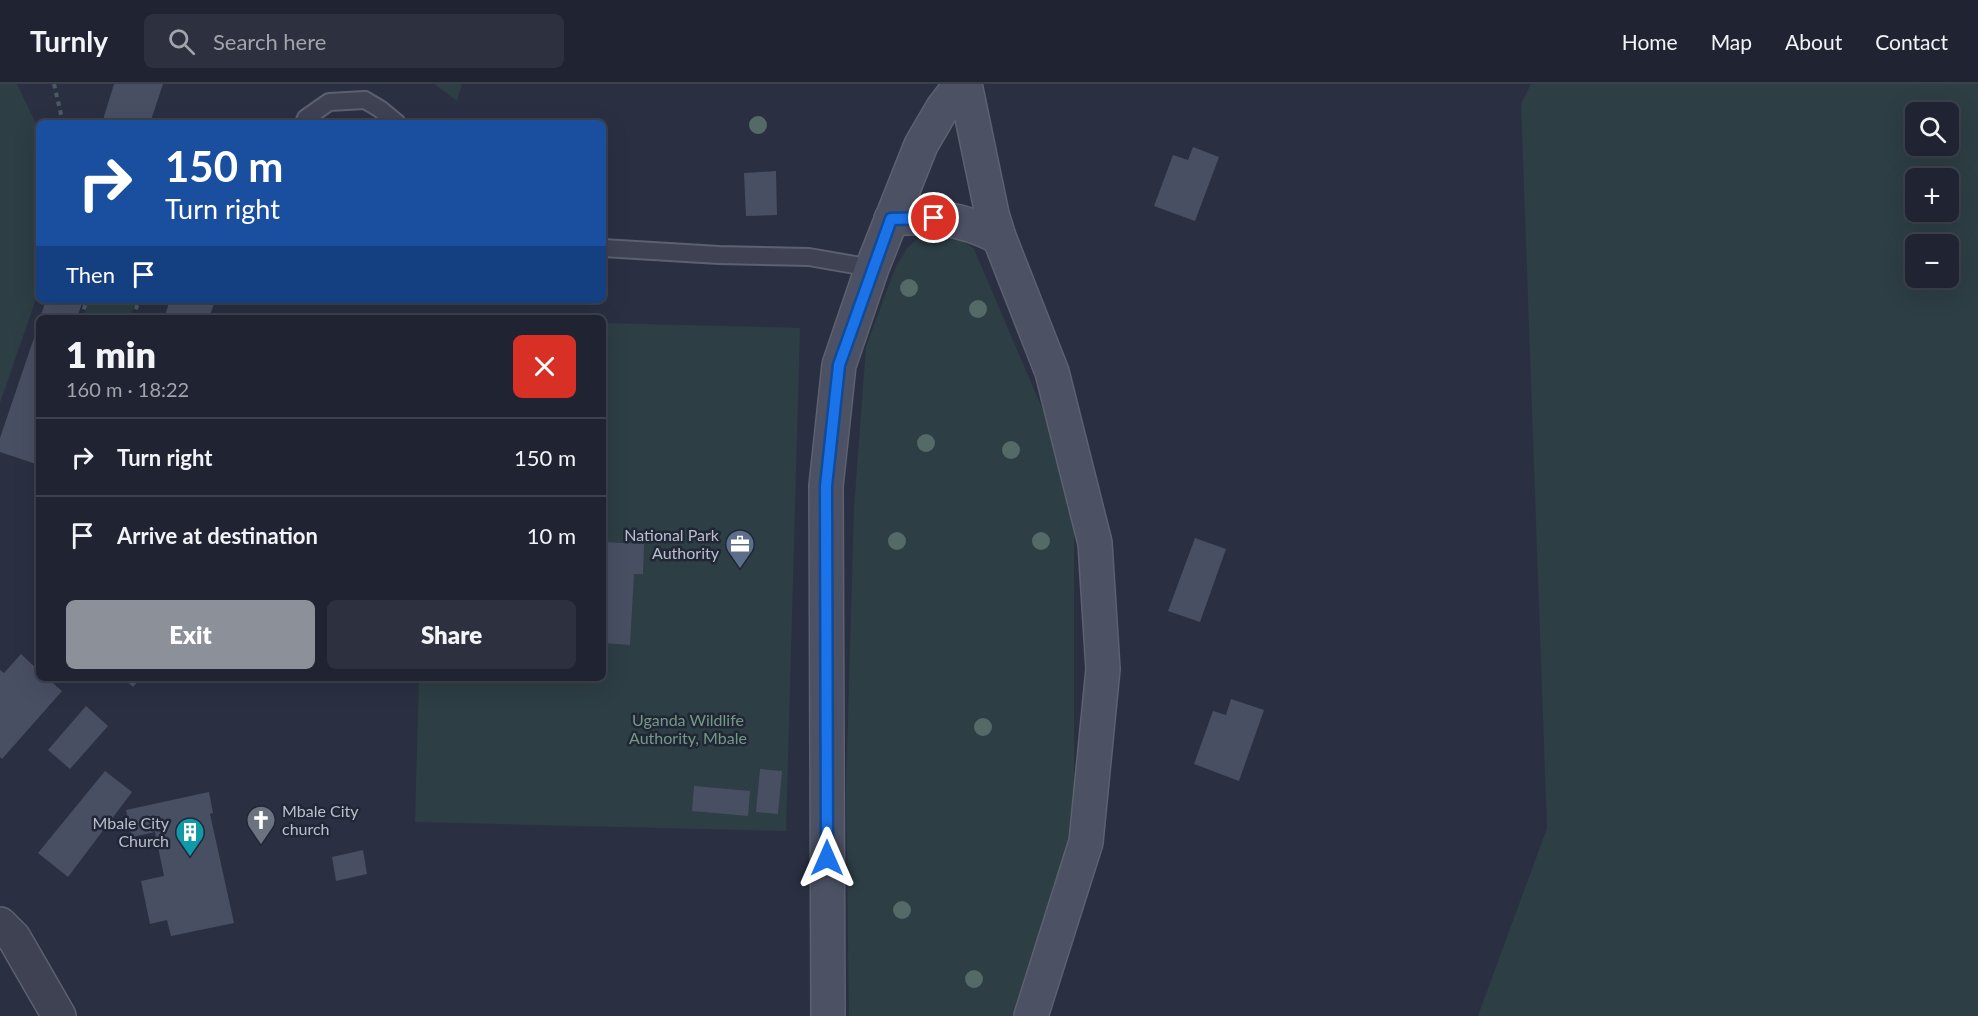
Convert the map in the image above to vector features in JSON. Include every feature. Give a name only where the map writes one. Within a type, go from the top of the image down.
[{"type":"street","points":[[828,1016],[826,486],[839,365],[872,268],[921,145],[942,108],[963,84]]},
{"type":"street","points":[[963,84],[992,214],[1052,372],[1095,543],[1103,669],[1086,842],[1031,1016]]},
{"type":"street","points":[[891,219],[919,217],[950,219],[974,225],[999,237]]},
{"type":"street","points":[[0,924],[14,938],[59,1016]]},
{"type":"lane","points":[[305,120],[329,102],[365,100],[393,120]]},
{"type":"lane","points":[[606,248],[719,255],[808,257],[872,268]]},
{"type":"path","points":[[54,84],[62,120]]},
{"type":"green space","points":[[0,84],[17,84],[36,124],[36,299],[0,403]]},
{"type":"green space","points":[[434,84],[462,84],[457,101]]},
{"type":"green space","points":[[1531,84],[1978,84],[1978,1016],[1478,1016],[1547,828],[1521,104]]},
{"type":"green space","points":[[949,231],[974,249],[1074,483],[1074,834],[1017,1016],[849,1016],[846,789],[854,508],[866,347],[896,266],[908,247],[924,234]]},
{"type":"green space","points":[[88,303],[135,303],[131,315],[84,315]]},
{"type":"green space","name":"Uganda Wildlife Authority, Mbale","points":[[606,323],[800,328],[786,831],[415,822],[419,681],[606,681]]},
{"type":"building","points":[[114,84],[163,84],[151,120],[103,120]]},
{"type":"building","points":[[1193,147],[1219,157],[1195,221],[1154,206],[1173,155],[1188,160]]},
{"type":"building","points":[[776,171],[777,215],[746,216],[744,173]]},
{"type":"building","points":[[45,303],[82,303],[78,315],[41,315]]},
{"type":"building","points":[[169,303],[214,303],[210,315],[165,315]]},
{"type":"building","points":[[36,332],[36,464],[0,452],[0,438]]},
{"type":"building","points":[[1195,538],[1226,549],[1200,622],[1168,611]]},
{"type":"building","points":[[606,542],[644,544],[643,574],[634,574],[630,645],[606,643]]},
{"type":"building","points":[[21,654],[36,668],[36,681],[50,681],[62,691],[2,759],[0,757],[0,670],[4,673]]},
{"type":"building","points":[[126,681],[138,681],[133,687]]},
{"type":"building","points":[[1231,699],[1264,710],[1239,781],[1194,764],[1213,711],[1226,715]]},
{"type":"building","points":[[86,706],[108,726],[70,769],[48,750]]},
{"type":"building","points":[[760,769],[782,771],[778,814],[756,812]]},
{"type":"building","points":[[105,771],[132,792],[68,877],[38,853]]},
{"type":"building","points":[[694,786],[750,791],[748,816],[692,811]]},
{"type":"building","name":"Mbale City Church","points":[[209,792],[213,813],[210,814],[234,923],[171,936],[167,920],[150,924],[141,881],[164,876],[155,832],[132,837],[126,810]]},
{"type":"building","points":[[363,850],[367,874],[336,881],[332,857]]},
{"type":"place","name":"National Park Authority","points":[[740,570]]},
{"type":"place","name":"Mbale City church","points":[[261,846]]},
{"type":"place","name":"Mbale City Church","points":[[190,858]]},
{"type":"route","points":[[827,858],[826,486],[839,365],[891,219],[934,218]]}]
